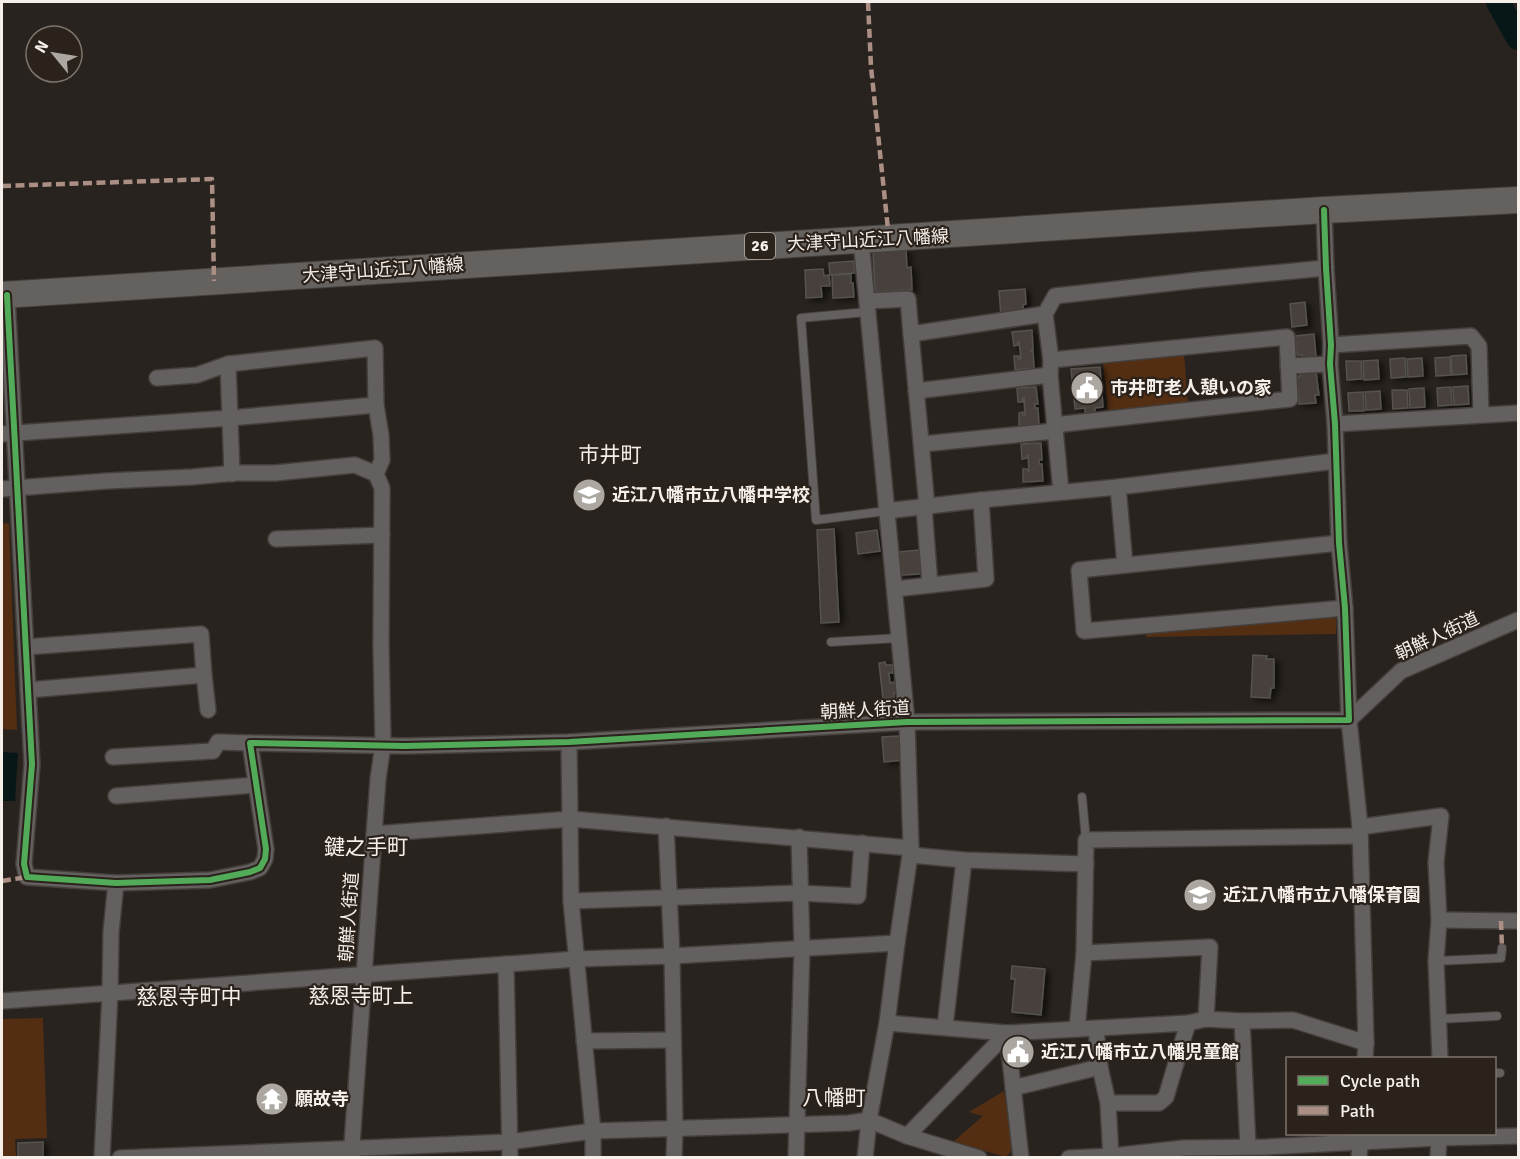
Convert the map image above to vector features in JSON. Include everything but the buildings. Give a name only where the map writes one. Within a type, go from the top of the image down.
[{"type":"main road","name":"大津守山近江八幡線","points":[[4,295],[1324,210],[1518,200]]},
{"type":"street","points":[[1324,210],[1339,543],[1346,608],[1349,720],[1360,832],[1365,1057]]},
{"type":"street","points":[[861,240],[907,722],[911,852],[865,1158]]},
{"type":"street","points":[[1061,492],[1045,314],[1054,296],[1326,268]]},
{"type":"street","points":[[4,295],[9,488],[26,648],[32,764],[24,864],[27,877],[116,883],[210,879],[260,868],[265,859],[266,849],[250,742]]},
{"type":"street","points":[[867,306],[909,299],[922,444],[930,585]]},
{"type":"street","points":[[911,334],[1045,314]]},
{"type":"street","points":[[1331,345],[1472,336],[1479,346],[1481,415]]},
{"type":"street","points":[[916,392],[1051,368],[1287,337],[1290,399],[922,444]]},
{"type":"street","points":[[157,378],[197,375],[228,364],[375,348],[376,405],[382,460],[376,474]]},
{"type":"street","points":[[228,364],[232,474]]},
{"type":"street","points":[[1288,366],[1330,364]]},
{"type":"street","points":[[8,433],[230,418],[376,405]]},
{"type":"street","points":[[1335,424],[1518,413]]},
{"type":"street","points":[[886,511],[1336,461]]},
{"type":"street","points":[[9,488],[275,473],[355,465],[376,474],[382,488],[383,746],[218,742],[213,752],[112,758]]},
{"type":"street","points":[[1118,487],[1125,565]]},
{"type":"street","points":[[894,589],[986,579],[981,500]]},
{"type":"street","points":[[276,540],[382,535]]},
{"type":"street","points":[[1339,543],[1080,570],[1084,631],[1346,608]]},
{"type":"street","name":"朝鮮人街道","points":[[351,1153],[378,779],[383,746],[569,742],[907,722],[1349,720],[1401,671],[1518,620]]},
{"type":"street","points":[[26,648],[201,634],[208,710]]},
{"type":"street","points":[[28,690],[204,675]]},
{"type":"street","points":[[569,742],[571,901],[593,1158]]},
{"type":"street","points":[[116,796],[256,785]]},
{"type":"street","points":[[1077,1029],[1084,953],[1086,840],[1360,832],[1440,816],[1436,862],[1439,920],[1436,961],[1440,1057]]},
{"type":"street","points":[[374,834],[571,819],[862,843],[964,860],[1086,864]]},
{"type":"street","points":[[666,826],[672,956],[674,1158]]},
{"type":"street","points":[[796,1158],[802,948],[799,837]]},
{"type":"street","points":[[571,901],[799,892],[858,896],[862,843]]},
{"type":"street","points":[[945,1027],[964,860]]},
{"type":"street","points":[[102,1158],[111,932],[116,883]]},
{"type":"street","points":[[1439,920],[1518,921]]},
{"type":"street","points":[[2,1000],[577,959],[897,943]]},
{"type":"street","points":[[1084,953],[1210,947],[1206,1018]]},
{"type":"street","points":[[506,964],[510,1158]]},
{"type":"street","points":[[887,1023],[1007,1033],[1188,1023],[1206,1018],[1242,1021],[1293,1020],[1366,1043]]},
{"type":"street","points":[[1242,1021],[1248,1147]]},
{"type":"street","points":[[1108,1103],[1159,1103],[1166,1097],[1188,1023]]},
{"type":"street","points":[[1096,1029],[1100,1067],[1108,1103],[1111,1157]]},
{"type":"street","points":[[1007,1033],[1021,1158]]},
{"type":"street","points":[[907,1136],[1007,1033]]},
{"type":"street","points":[[584,1041],[673,1040]]},
{"type":"street","points":[[1013,1088],[1100,1067]]},
{"type":"street","points":[[120,1158],[351,1153],[508,1142],[592,1131],[849,1123],[869,1120],[907,1136],[979,1158]]},
{"type":"street","points":[[1438,1158],[1439,1136]]},
{"type":"street","points":[[1069,1158],[1111,1157],[1184,1148],[1248,1147],[1266,1152],[1360,1138],[1518,1136]]},
{"type":"street","points":[[1359,1158],[1360,1138]]},
{"type":"lane","points":[[867,306],[801,318],[816,519],[886,511]]},
{"type":"lane","points":[[831,642],[899,638]]},
{"type":"lane","points":[[1082,797],[1086,840]]},
{"type":"lane","points":[[1436,961],[1501,958],[1502,948]]},
{"type":"lane","points":[[1439,1019],[1497,1016]]},
{"type":"shaded area","points":[[1184,354],[1188,405],[1108,413],[1103,362]]},
{"type":"shaded area","points":[[9,523],[17,730],[2,729],[2,524]]},
{"type":"shaded area","points":[[1331,615],[1336,619],[1336,634],[1146,637],[1146,633]]},
{"type":"shaded area","points":[[2,752],[18,753],[15,801],[2,801]]},
{"type":"shaded area","points":[[43,1018],[47,1138],[15,1139],[16,1157],[2,1157],[2,1019]]},
{"type":"shaded area","points":[[1004,1091],[1014,1148],[1006,1157],[953,1142],[983,1116],[969,1112]]},
{"type":"waterway","points":[[1498,2],[1518,38]]},
{"type":"marked path","points":[[868,2],[871,67],[889,239]]},
{"type":"marked path","points":[[2,186],[212,179],[214,281]]},
{"type":"marked path","points":[[2,881],[27,877]]},
{"type":"marked path","points":[[1501,921],[1502,948]]},
{"type":"cycle path","points":[[7,295],[32,764],[24,864],[27,877],[116,883],[210,880],[250,872],[260,868],[265,859],[266,849],[250,743],[405,746],[569,742],[907,722],[1349,720],[1324,210]]},
{"type":"place","name":"市井町老人憩いの家","points":[[1087,388]]},
{"type":"place","name":"近江八幡市立八幡中学校","points":[[589,495]]},
{"type":"place","name":"近江八幡市立八幡保育園","points":[[1200,895]]},
{"type":"place","name":"近江八幡市立八幡児童館","points":[[1018,1052]]},
{"type":"place","name":"願故寺","points":[[272,1099]]},
{"type":"district","name":"市井町","points":[[610,455]]},
{"type":"district","name":"鍵之手町","points":[[366,847]]},
{"type":"district","name":"慈恩寺町上","points":[[361,996]]},
{"type":"district","name":"慈恩寺町中","points":[[189,997]]},
{"type":"district","name":"八幡町","points":[[834,1098]]}]
